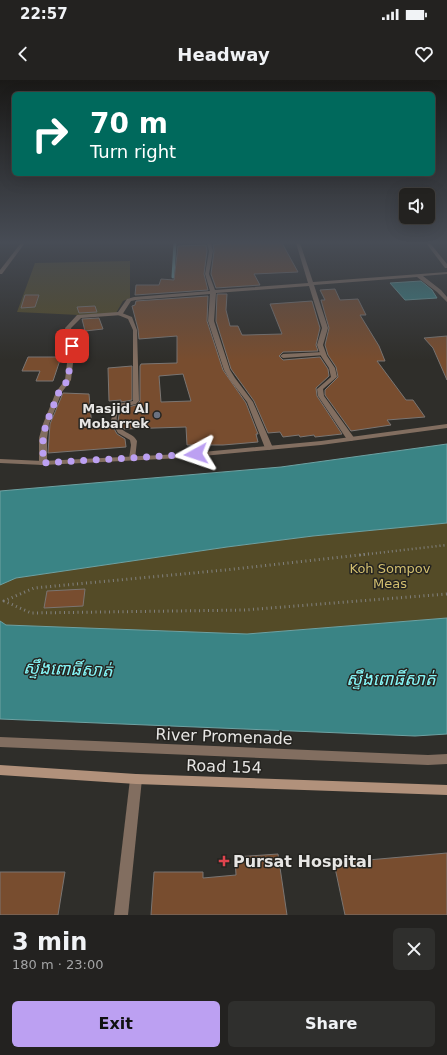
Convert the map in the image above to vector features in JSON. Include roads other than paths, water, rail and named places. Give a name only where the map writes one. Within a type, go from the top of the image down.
[{"type":"main road","name":"Road 154","points":[[0,770],[136,779],[447,790]]},
{"type":"street","points":[[210,282],[213,292],[211,321],[227,370],[250,402],[269,448]]},
{"type":"street","points":[[311,282],[325,328],[320,345],[323,354],[332,368],[334,377],[320,389],[321,396],[351,439]]},
{"type":"street","points":[[43,463],[43,438],[46,424],[59,392],[68,380],[72,346],[68,328],[79,316],[120,314],[129,300],[348,282]]},
{"type":"street","points":[[427,282],[447,300]]},
{"type":"street","points":[[0,461],[43,463],[132,459],[321,443],[447,426]]},
{"type":"street","name":"River Promenade","points":[[0,742],[428,760],[447,758]]},
{"type":"street","points":[[121,915],[136,779]]},
{"type":"lane","points":[[120,314],[130,318],[135,330],[136,401],[134,403],[119,405],[116,407],[114,421],[120,432],[134,438],[135,443],[132,459]]},
{"type":"lane","points":[[283,356],[323,354]]},
{"type":"water","points":[[422,282],[432,290],[437,298],[405,300],[390,283]]},
{"type":"water","points":[[447,444],[447,523],[313,536],[227,547],[16,578],[0,585],[0,491],[281,467]]},
{"type":"water","name":"ស្ទឹងពោធិ៍សាត់","points":[[447,618],[447,734],[415,736],[0,719],[0,621],[6,625],[247,634]]},
{"type":"place","name":"Masjid Al Mobarrek","points":[[157,415]]},
{"type":"place","name":"Pursat Hospital","points":[[224,861]]},
{"type":"park label","name":"Koh Sompov Meas","points":[[390,576]]}]
